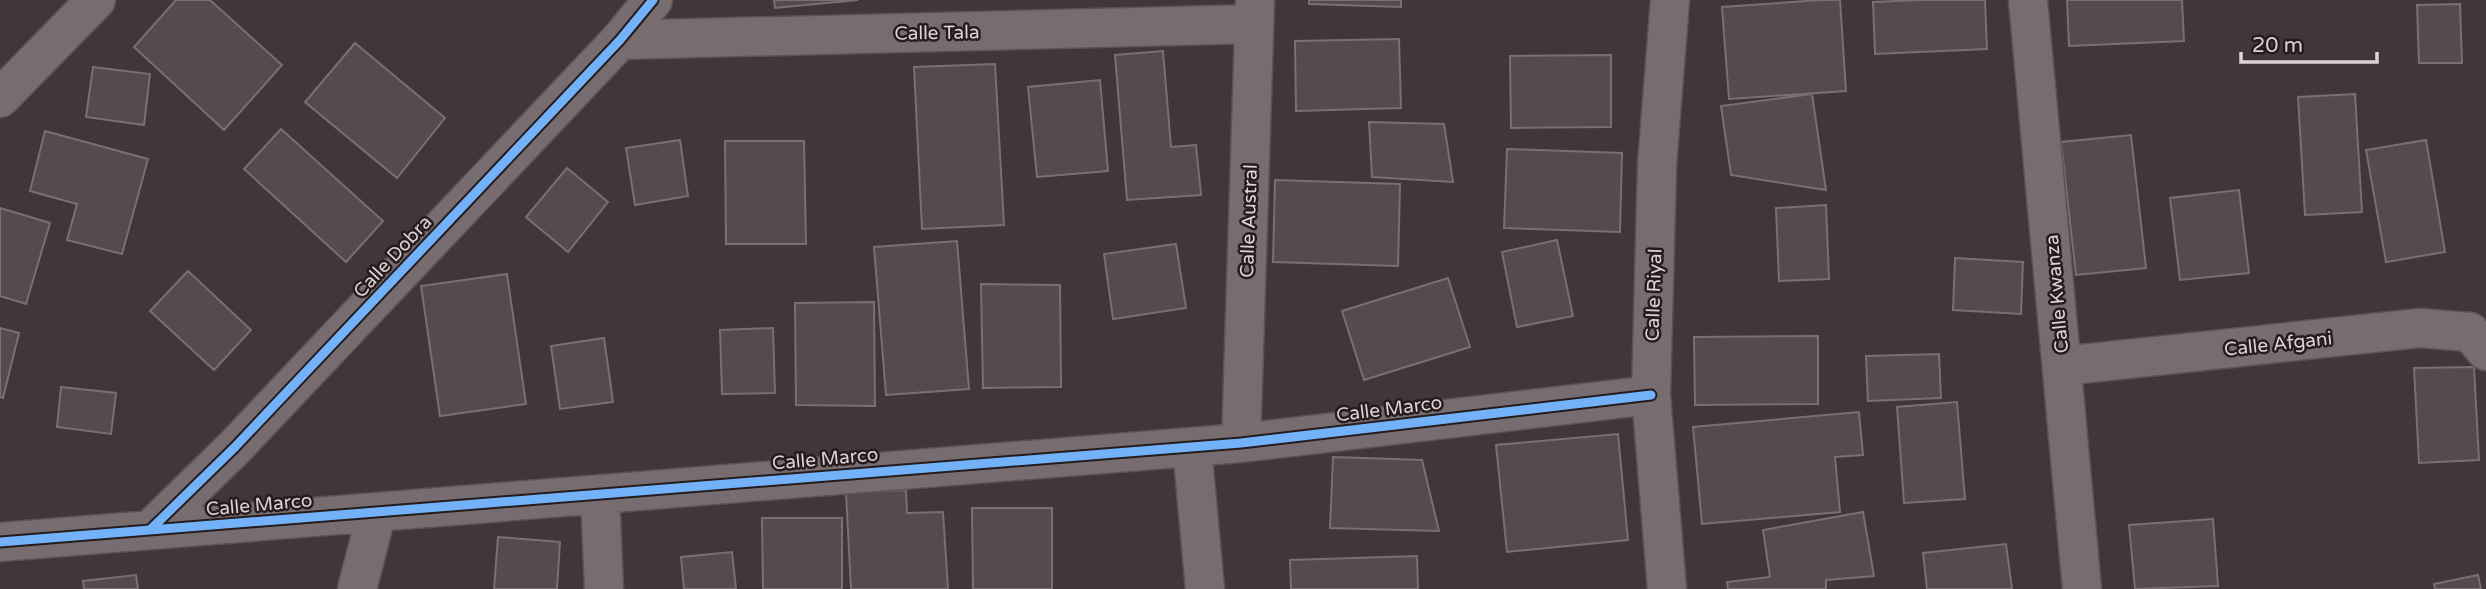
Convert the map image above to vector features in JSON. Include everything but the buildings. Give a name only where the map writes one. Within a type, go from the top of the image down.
[{"type":"street","points":[[0,98],[96,0]]},
{"type":"street","name":"Calle Dobra","points":[[150,530],[235,447],[620,40],[653,0]]},
{"type":"street","name":"Calle Riyal","points":[[1667,589],[1651,395],[1657,165],[1670,0]]},
{"type":"street","name":"Calle Kwanza","points":[[2028,0],[2082,589]]},
{"type":"street","name":"Calle Tala","points":[[620,40],[1254,12]]},
{"type":"street","name":"Calle Austral","points":[[1241,443],[1254,12]]},
{"type":"street","name":"Calle Afgani","points":[[2062,366],[2420,328],[2470,332],[2486,351]]},
{"type":"street","name":"Calle Marco","points":[[0,542],[1241,443],[1651,395]]},
{"type":"street","points":[[1192,447],[1205,589]]},
{"type":"street","points":[[600,494],[604,589]]},
{"type":"street","points":[[357,589],[377,512]]},
{"type":"cycle path","points":[[150,530],[235,447],[620,40],[653,0]]},
{"type":"cycle path","points":[[0,542],[1241,443],[1651,395]]}]
